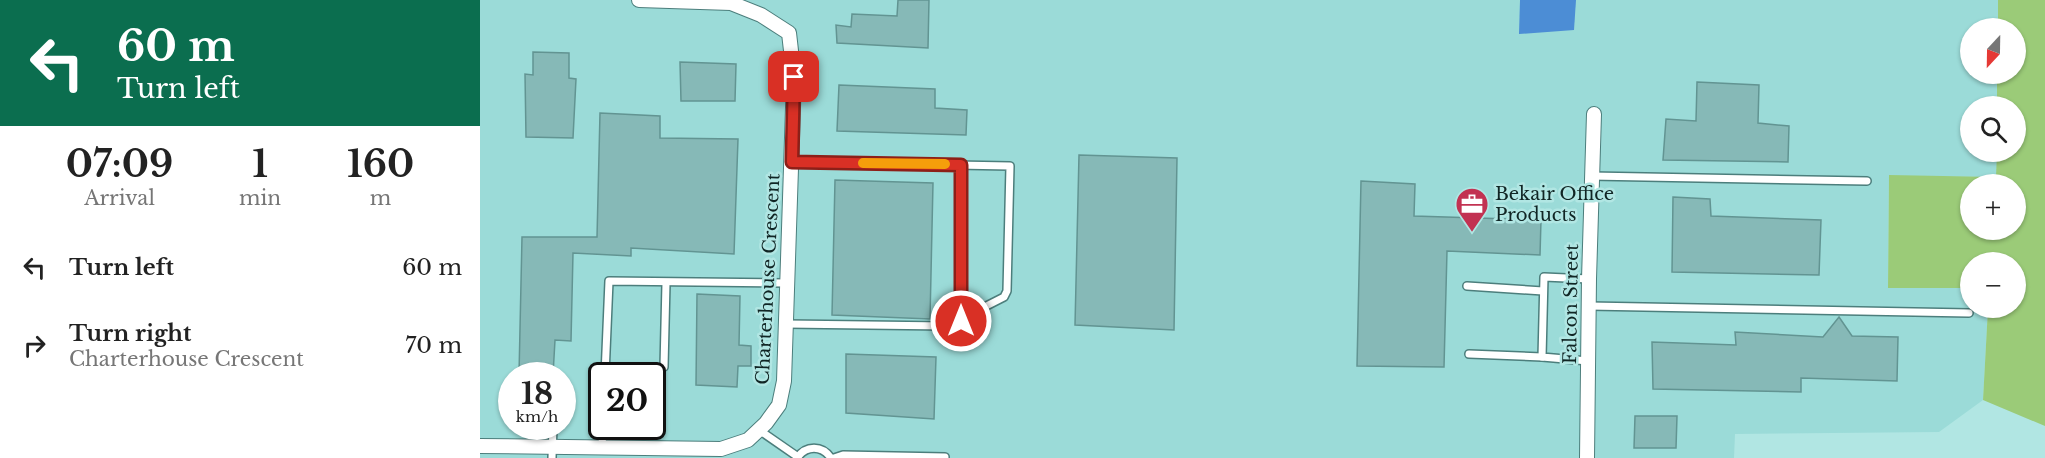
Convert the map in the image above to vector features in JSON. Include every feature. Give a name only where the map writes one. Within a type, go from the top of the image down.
[{"type":"street","name":"Charterhouse Crescent","points":[[480,446],[552,453],[602,447],[658,453],[703,453],[748,440],[779,405],[784,381],[792,162],[794,77],[789,33],[761,15],[731,3],[639,0]]},
{"type":"street","name":"Falcon Street","points":[[1587,458],[1594,114]]},
{"type":"lane","points":[[786,324],[947,326],[961,321],[1004,297],[1007,291],[1010,166],[792,162]]},
{"type":"lane","points":[[961,165],[961,321]]},
{"type":"lane","points":[[1591,176],[1867,181]]},
{"type":"lane","points":[[1542,357],[1544,277],[1589,279]]},
{"type":"lane","points":[[606,362],[609,281],[787,283]]},
{"type":"lane","points":[[664,362],[666,283]]},
{"type":"lane","points":[[1467,286],[1544,291]]},
{"type":"lane","points":[[1589,306],[1960,313]]},
{"type":"lane","points":[[1469,354],[1588,361]]},
{"type":"lane","points":[[759,430],[797,458],[805,450],[818,448],[824,450],[832,458],[843,455],[945,457]]},
{"type":"lane","points":[[602,440],[602,447]]},
{"type":"shaded area","points":[[480,0],[1999,0],[1998,18],[1960,18],[1960,84],[1998,84],[1998,96],[1960,96],[1960,162],[1997,162],[1997,174],[1960,174],[1960,177],[1889,176],[1888,287],[1960,288],[1960,318],[1987,318],[1983,400],[1939,432],[1735,434],[1734,458],[480,458]]},
{"type":"green space","points":[[1998,0],[2045,0],[2045,426],[1983,400],[1987,318],[2026,318],[2026,252],[1960,252],[1960,288],[1888,288],[1889,175],[1960,176],[1960,240],[2026,240],[2026,174],[1996,174],[1997,162],[2026,162],[2026,96],[1997,96],[1997,84],[2026,84],[2026,18],[1998,18]]},
{"type":"water","points":[[1520,0],[1576,0],[1574,30],[1519,34]]},
{"type":"building","points":[[898,0],[929,0],[928,48],[837,43],[836,25],[851,27],[852,14],[897,16]]},
{"type":"building","points":[[533,52],[569,53],[569,78],[576,79],[573,138],[526,137],[525,74],[533,75]]},
{"type":"building","points":[[680,62],[736,64],[735,101],[681,101]]},
{"type":"building","points":[[1697,82],[1759,85],[1758,123],[1789,126],[1788,162],[1663,160],[1666,119],[1696,121]]},
{"type":"building","points":[[839,85],[935,89],[935,108],[967,110],[966,135],[837,131]]},
{"type":"building","points":[[600,113],[660,116],[660,138],[738,139],[734,254],[631,248],[631,256],[573,253],[571,341],[555,340],[554,362],[519,362],[522,237],[597,237]]},
{"type":"building","points":[[1079,155],[1177,158],[1174,330],[1075,325]]},
{"type":"building","points":[[835,180],[933,183],[930,319],[832,315]]},
{"type":"building","points":[[1361,181],[1415,184],[1414,216],[1541,220],[1540,255],[1447,251],[1444,367],[1357,366]]},
{"type":"building","points":[[1673,197],[1710,199],[1711,216],[1821,220],[1819,275],[1672,272]]},
{"type":"building","points":[[697,294],[740,296],[739,345],[751,346],[751,366],[738,366],[737,387],[696,385]]},
{"type":"building","points":[[1839,317],[1852,336],[1898,337],[1897,381],[1801,378],[1801,392],[1653,389],[1652,342],[1736,345],[1735,332],[1823,337]]},
{"type":"building","points":[[846,354],[936,357],[934,419],[846,413]]},
{"type":"building","points":[[1635,416],[1677,416],[1676,448],[1634,448]]},
{"type":"slow traffic","points":[[863,163],[945,164]]},
{"type":"place","name":"Bekair Office Products","points":[[1472,233]]},
{"type":"route","points":[[794,77],[792,162],[961,165],[961,321]]}]
